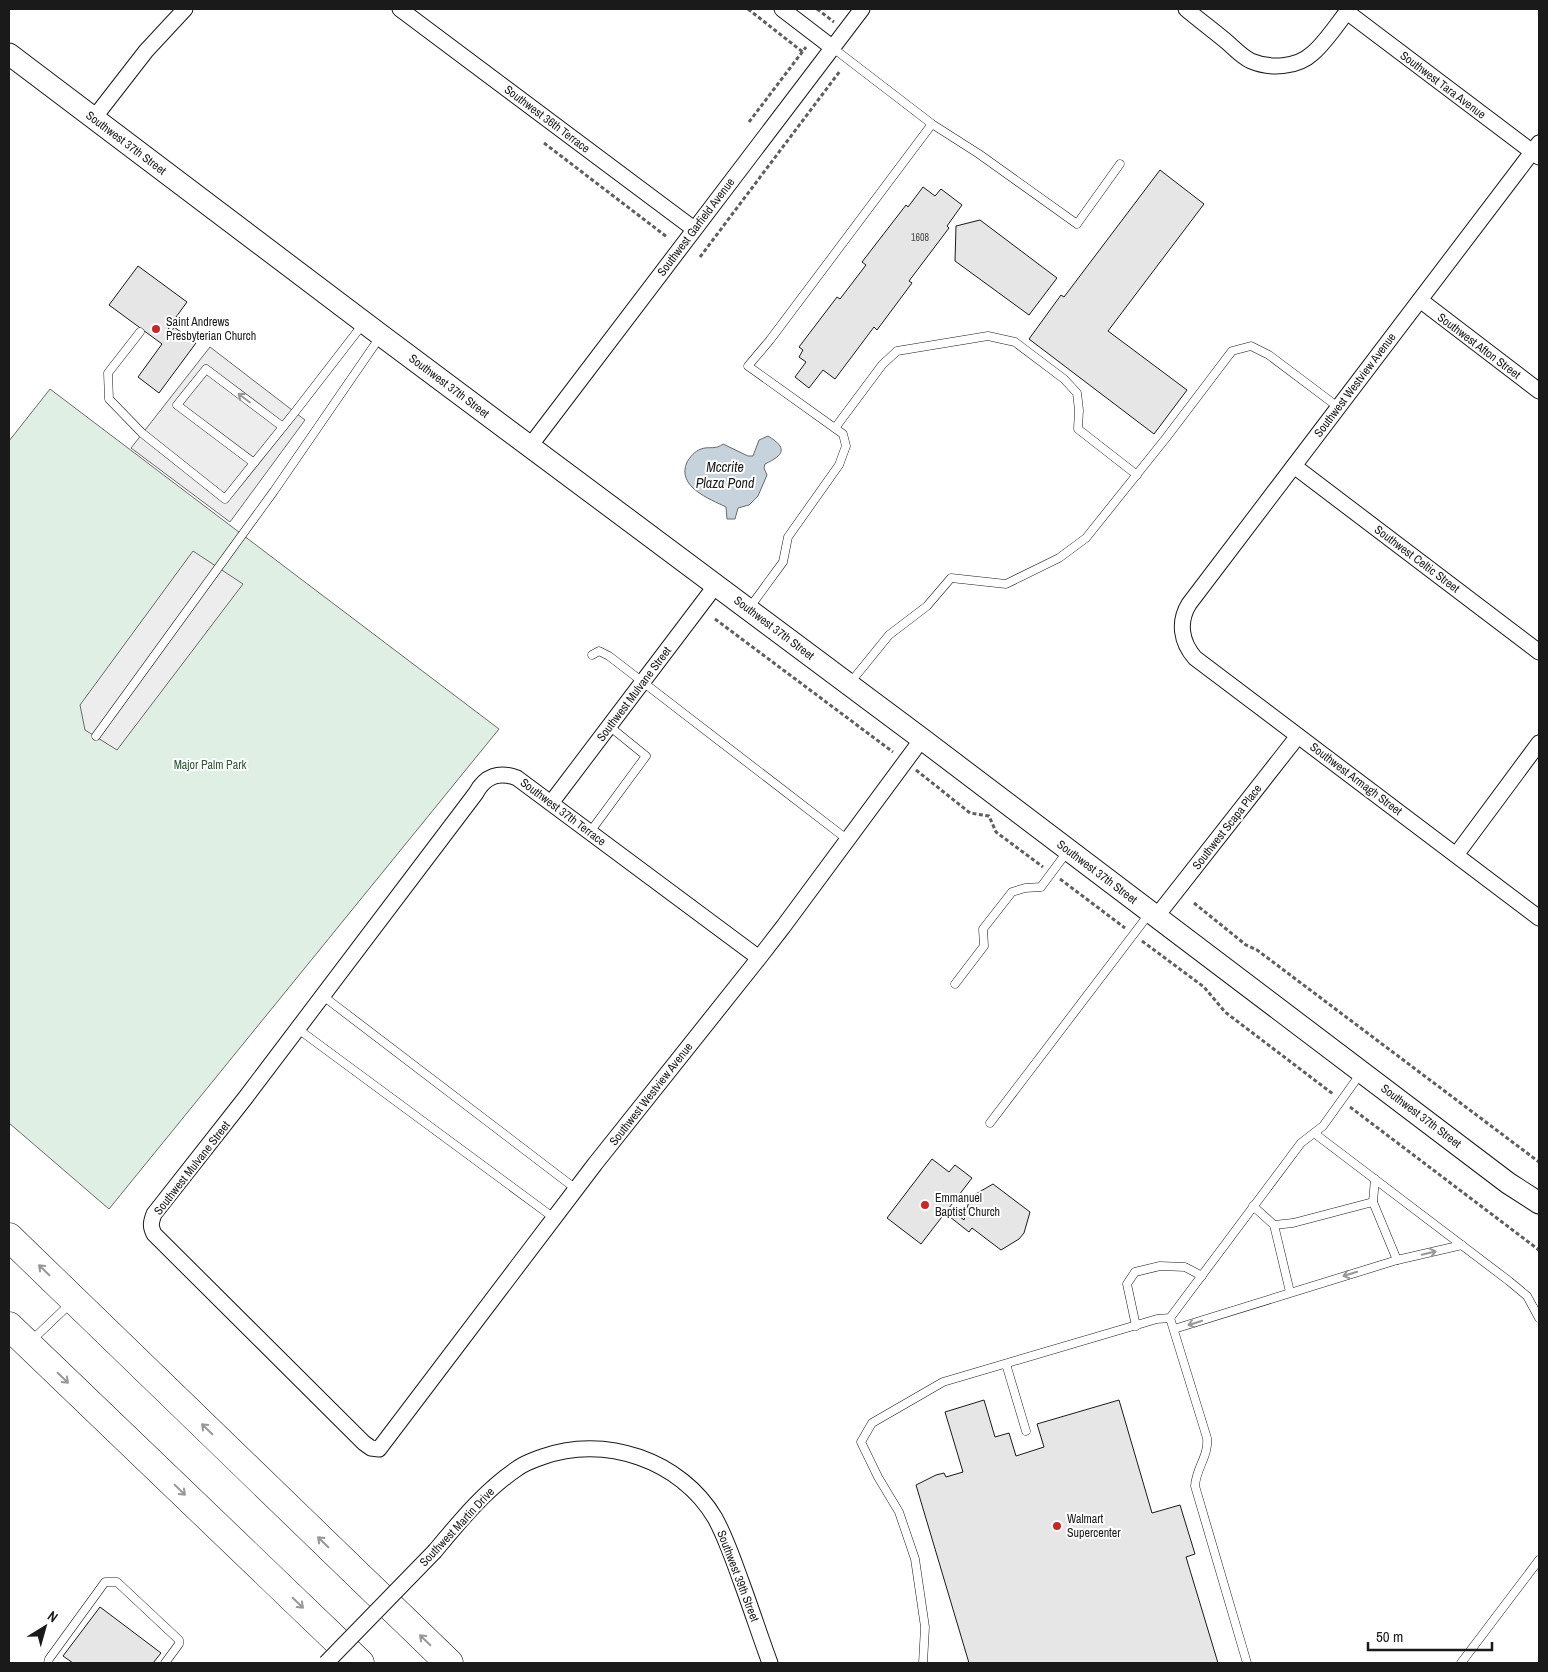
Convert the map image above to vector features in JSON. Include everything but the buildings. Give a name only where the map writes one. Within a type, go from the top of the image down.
[{"type":"highway","points":[[9,1236],[449,1663]]},
{"type":"highway","points":[[15,1333],[359,1662]]},
{"type":"main road","name":"Southwest 37th Street","points":[[9,54],[364,323],[849,684],[1508,1183],[1539,1203]]},
{"type":"street","points":[[94,118],[146,51],[185,9]]},
{"type":"street","name":"Southwest 36th Terrace","points":[[400,9],[694,230]]},
{"type":"street","points":[[782,9],[833,48]]},
{"type":"street","name":"Southwest Garfield Avenue","points":[[530,446],[862,9]]},
{"type":"street","points":[[1186,9],[1244,57],[1264,65],[1278,66],[1298,62],[1312,54],[1348,10]]},
{"type":"street","name":"Southwest Tara Avenue","points":[[1348,10],[1537,151]]},
{"type":"street","name":"Southwest Westview Avenue","points":[[1182,633],[1182,622],[1189,604],[1420,300],[1537,151]]},
{"type":"street","name":"Southwest Afton Street","points":[[1420,300],[1539,391]]},
{"type":"street","name":"Southwest Celtic Street","points":[[1294,466],[1539,652]]},
{"type":"street","name":"Southwest Mulvane Street","points":[[550,803],[716,585]]},
{"type":"street","name":"Southwest Armagh Street","points":[[1182,633],[1185,645],[1195,658],[1539,918]]},
{"type":"street","name":"Southwest Scapa Place","points":[[1153,915],[1298,736]]},
{"type":"street","name":"Southwest Westview Avenue","points":[[379,1449],[576,1189],[759,958],[922,739]]},
{"type":"street","points":[[1456,855],[1539,743]]},
{"type":"street","name":"Southwest 37th Terrace","points":[[394,902],[481,784],[497,774],[508,774],[517,778],[759,958]]},
{"type":"street","name":"Southwest Mulvane Street","points":[[379,1449],[371,1448],[364,1443],[154,1234],[151,1222],[154,1214],[394,902]]},
{"type":"street","name":"Southwest Martin Drive","points":[[326,1663],[435,1551],[483,1496],[518,1468],[553,1453],[597,1448],[647,1459]]},
{"type":"street","name":"Southwest 39th Street","points":[[647,1459],[670,1471],[680,1479],[699,1496],[714,1516],[726,1539],[770,1663]]},
{"type":"lane","points":[[833,48],[932,124],[979,154],[1076,224],[1120,164]]},
{"type":"lane","points":[[748,610],[783,562],[788,537],[839,464],[846,446],[843,434],[748,366],[770,340],[932,124]]},
{"type":"lane","points":[[140,332],[108,373],[109,400],[142,433],[225,499],[364,323]]},
{"type":"lane","points":[[96,736],[274,492],[382,336]]},
{"type":"lane","points":[[835,428],[882,365],[897,351],[988,336],[1015,342],[1064,379],[1077,394],[1079,410],[1078,429],[1136,475]]},
{"type":"lane","points":[[849,684],[889,635],[927,606],[951,578],[1006,584],[1059,558],[1086,538],[1232,351],[1251,346],[1269,355],[1338,407]]},
{"type":"lane","points":[[254,463],[177,405],[206,369],[283,427]]},
{"type":"lane","points":[[592,655],[599,651],[609,656],[848,840]]},
{"type":"lane","points":[[590,832],[646,756],[609,726]]},
{"type":"lane","points":[[955,984],[984,946],[983,930],[1012,892],[1025,888],[1041,887],[1068,850]]},
{"type":"lane","points":[[990,1123],[1153,915]]},
{"type":"lane","points":[[323,996],[576,1189]]},
{"type":"lane","points":[[298,1029],[554,1218]]},
{"type":"lane","points":[[923,1663],[925,1627],[915,1559],[899,1512],[878,1477],[861,1442],[872,1423],[943,1382],[1157,1319],[1170,1318],[1301,1143],[1323,1126],[1362,1071]]},
{"type":"lane","points":[[1314,1133],[1527,1296],[1539,1318]]},
{"type":"lane","points":[[1375,1179],[1372,1202],[1397,1260]]},
{"type":"lane","points":[[1274,1225],[1293,1223],[1372,1202]]},
{"type":"lane","points":[[1253,1206],[1274,1225],[1290,1292]]},
{"type":"lane","points":[[1174,1329],[1397,1260],[1462,1245]]},
{"type":"lane","points":[[1136,1326],[1127,1284],[1135,1272],[1160,1266],[1185,1266],[1202,1276]]},
{"type":"lane","points":[[15,1333],[74,1300]]},
{"type":"lane","points":[[1170,1318],[1208,1446],[1206,1456],[1195,1477],[1194,1486],[1247,1663]]},
{"type":"lane","points":[[1006,1364],[1026,1431]]},
{"type":"lane","points":[[1461,1663],[1539,1560]]},
{"type":"lane","points":[[48,1663],[48,1659],[105,1582],[111,1581],[117,1582],[179,1640],[179,1644],[164,1663]]},
{"type":"path","points":[[748,9],[819,66]]},
{"type":"path","points":[[817,9],[846,31]]},
{"type":"path","points":[[749,122],[816,35]]},
{"type":"path","points":[[700,257],[840,71]]},
{"type":"path","points":[[544,143],[667,237]]},
{"type":"path","points":[[1194,903],[1246,945],[1257,950],[1539,1162]]},
{"type":"green space","name":"Major Palm Park","points":[[50,389],[499,729],[109,1209],[9,1123],[9,441]]},
{"type":"shaded area","points":[[210,347],[305,420],[230,522],[131,448]]},
{"type":"shaded area","points":[[193,551],[243,584],[117,750],[85,730],[80,705]]},
{"type":"water","name":"Mccrite Plaza Pond","points":[[768,436],[779,444],[781,448],[780,454],[765,464],[764,468],[767,475],[758,496],[749,505],[738,508],[735,519],[727,519],[726,507],[704,496],[690,485],[685,471],[687,462],[699,450],[718,447],[723,444],[748,456],[753,456],[759,440]]},
{"type":"place","name":"Saint Andrews Presbyterian Church","points":[[156,329]]},
{"type":"place","name":"Emmanuel Baptist Church","points":[[925,1205]]},
{"type":"place","name":"Walmart Supercenter","points":[[1057,1526]]}]
